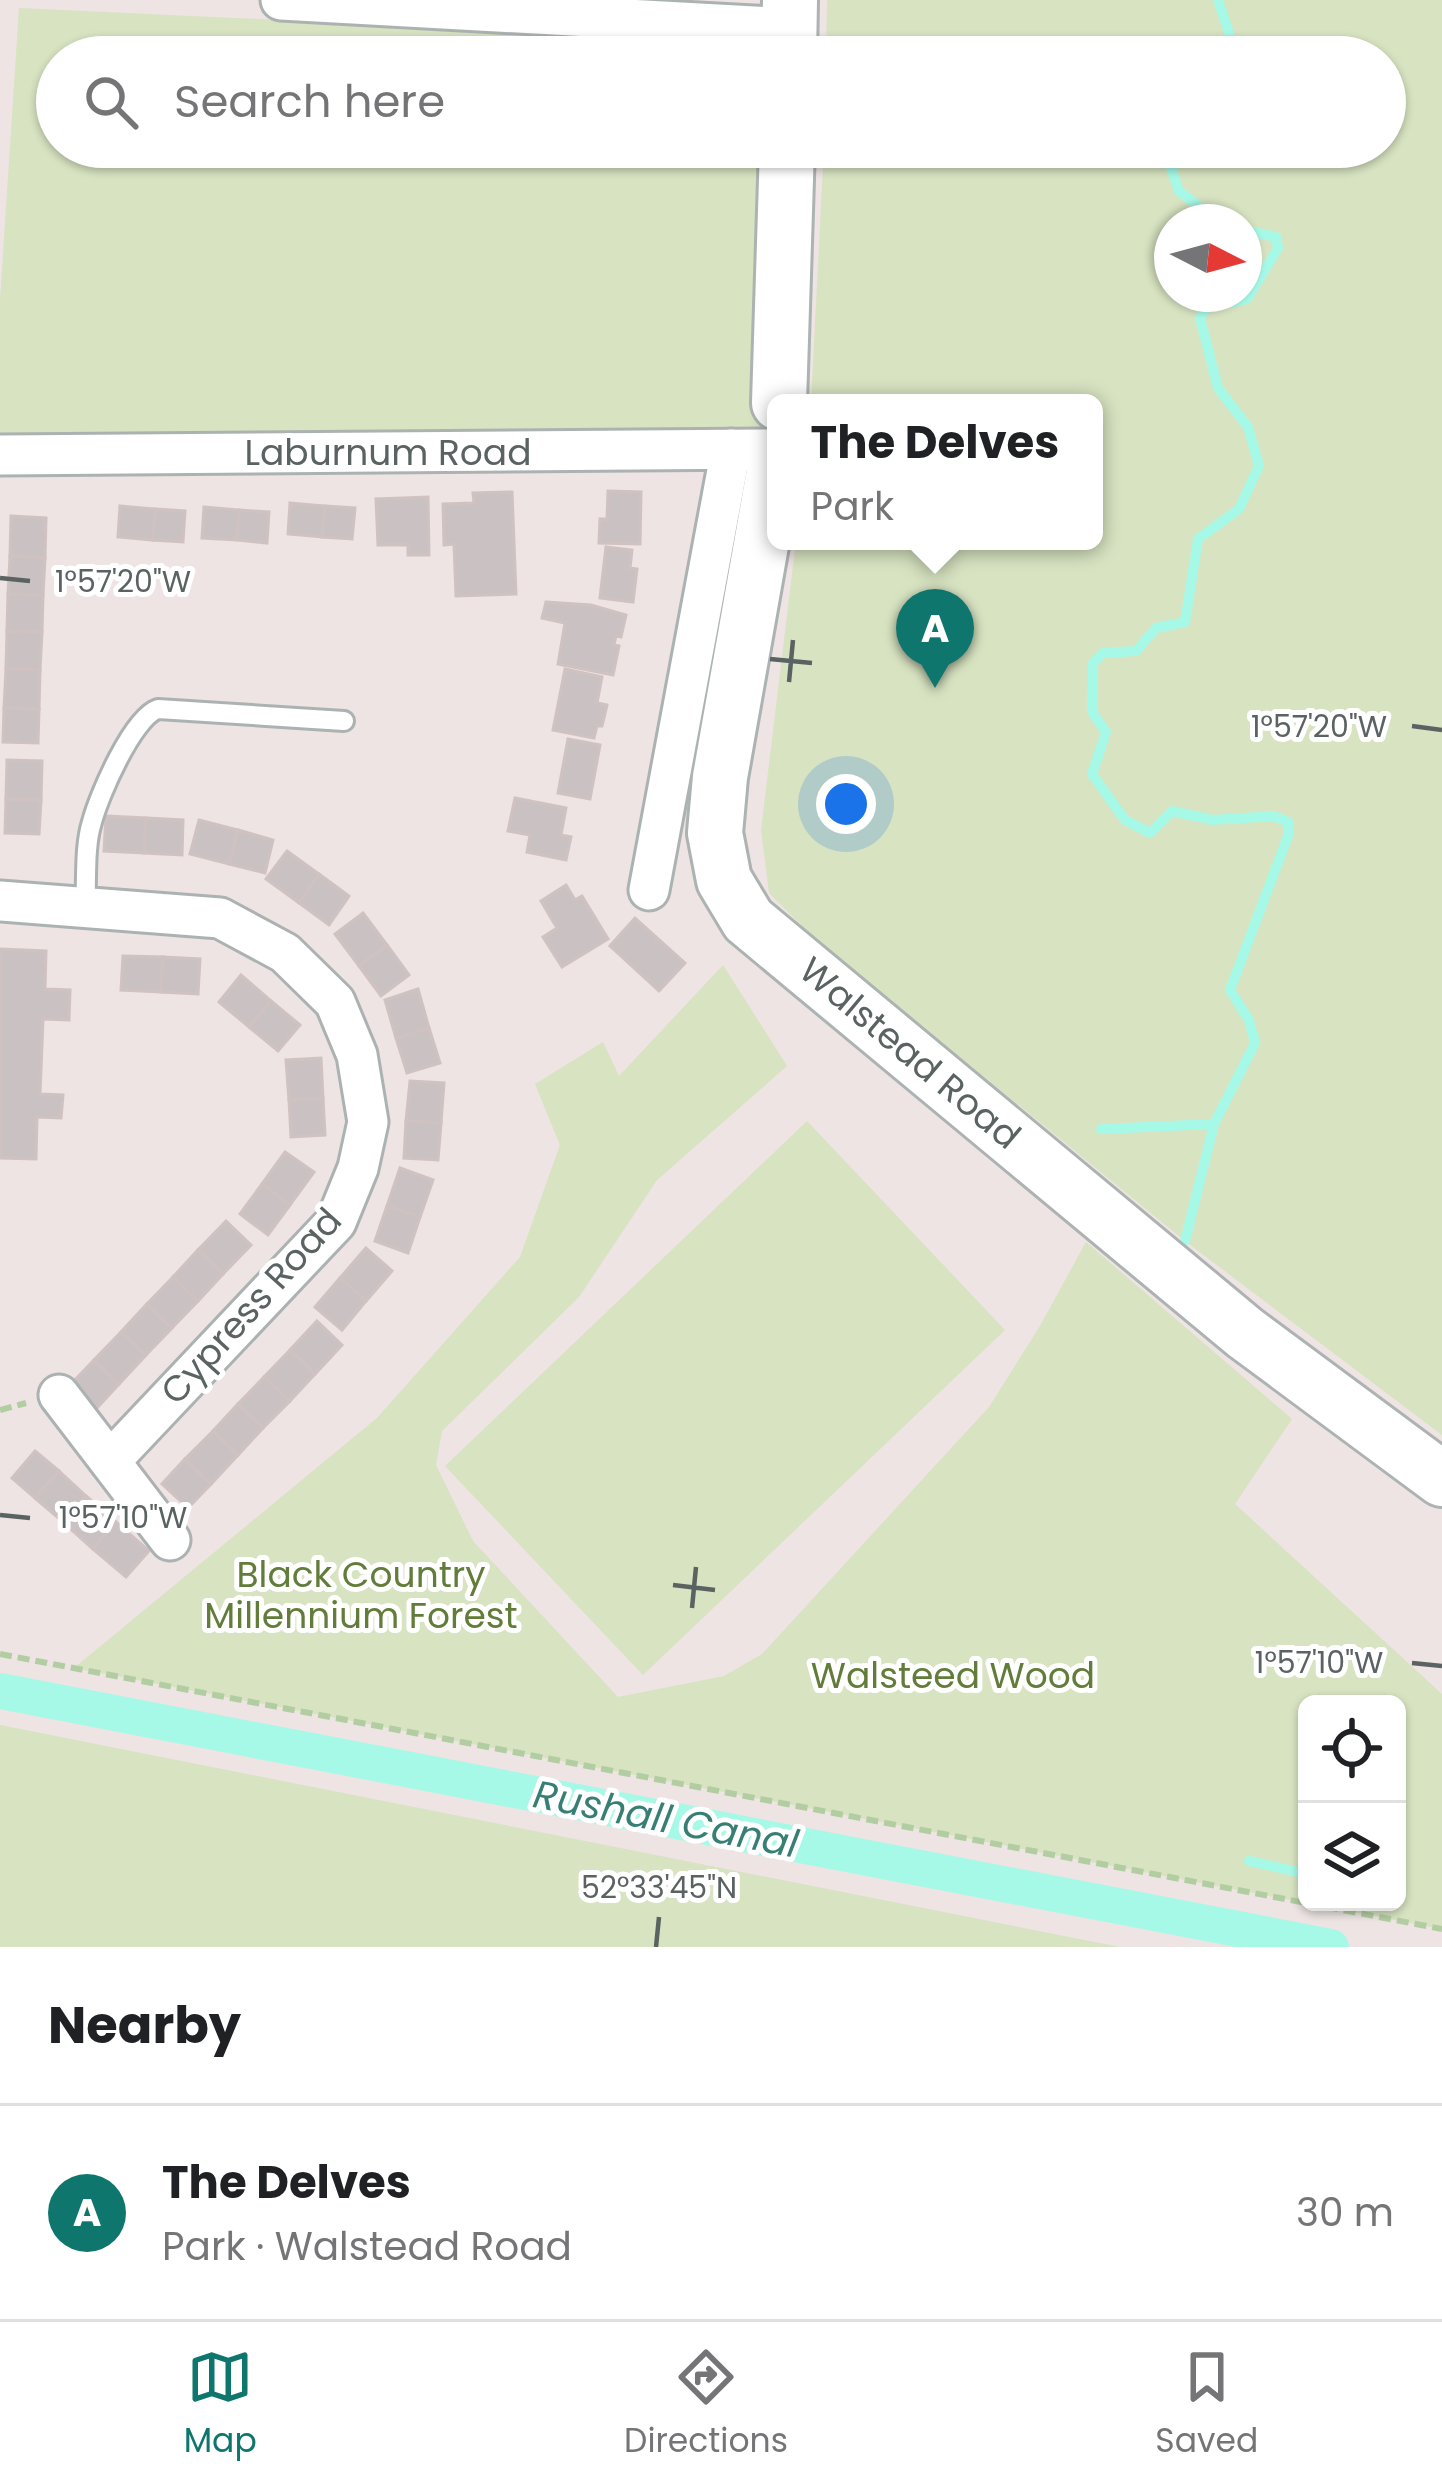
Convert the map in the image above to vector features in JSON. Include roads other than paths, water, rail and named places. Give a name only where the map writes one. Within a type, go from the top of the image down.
[{"type":"street","points":[[281,0],[790,28]]},
{"type":"street","points":[[779,394],[786,168]]},
{"type":"street","name":"Laburnum Road","points":[[0,455],[754,455]]},
{"type":"street","points":[[649,890],[754,455]]},
{"type":"street","name":"Walstead Road","points":[[754,455],[715,833],[724,880],[748,920],[1246,1334],[1442,1479]]},
{"type":"street","points":[[662,837],[715,833]]},
{"type":"street","name":"Cypress Road","points":[[0,901],[220,918],[285,953],[335,1002],[358,1055],[368,1122],[358,1168],[336,1222],[110,1461]]},
{"type":"street","points":[[59,1395],[170,1540]]},
{"type":"lane","points":[[85,908],[93,816],[132,732],[148,712],[344,721]]},
{"type":"waterway","points":[[1218,0],[1230,36]]},
{"type":"waterway","points":[[1171,168],[1179,191],[1196,204]]},
{"type":"waterway","points":[[1262,234],[1276,237],[1278,248],[1262,274]]},
{"type":"waterway","points":[[1185,1241],[1214,1124],[1255,1043],[1249,1020],[1230,990],[1288,836],[1288,822],[1273,816],[1213,820],[1172,811],[1150,833],[1125,820],[1092,774],[1106,732],[1092,712],[1093,663],[1103,653],[1136,651],[1156,628],[1185,622],[1198,539],[1239,509],[1259,466],[1248,427],[1218,388],[1200,318],[1204,312]]},
{"type":"waterway","points":[[1101,1129],[1214,1124]]},
{"type":"waterway","name":"Rushall Canal","points":[[0,1691],[1331,1947]]},
{"type":"waterway","points":[[1249,1861],[1298,1872]]},
{"type":"place","name":"The Delves","points":[[935,688]]},
{"type":"park label","name":"Black Country Millennium Forest","points":[[361,1594]]},
{"type":"park label","name":"Walsteed Wood","points":[[953,1675]]}]
